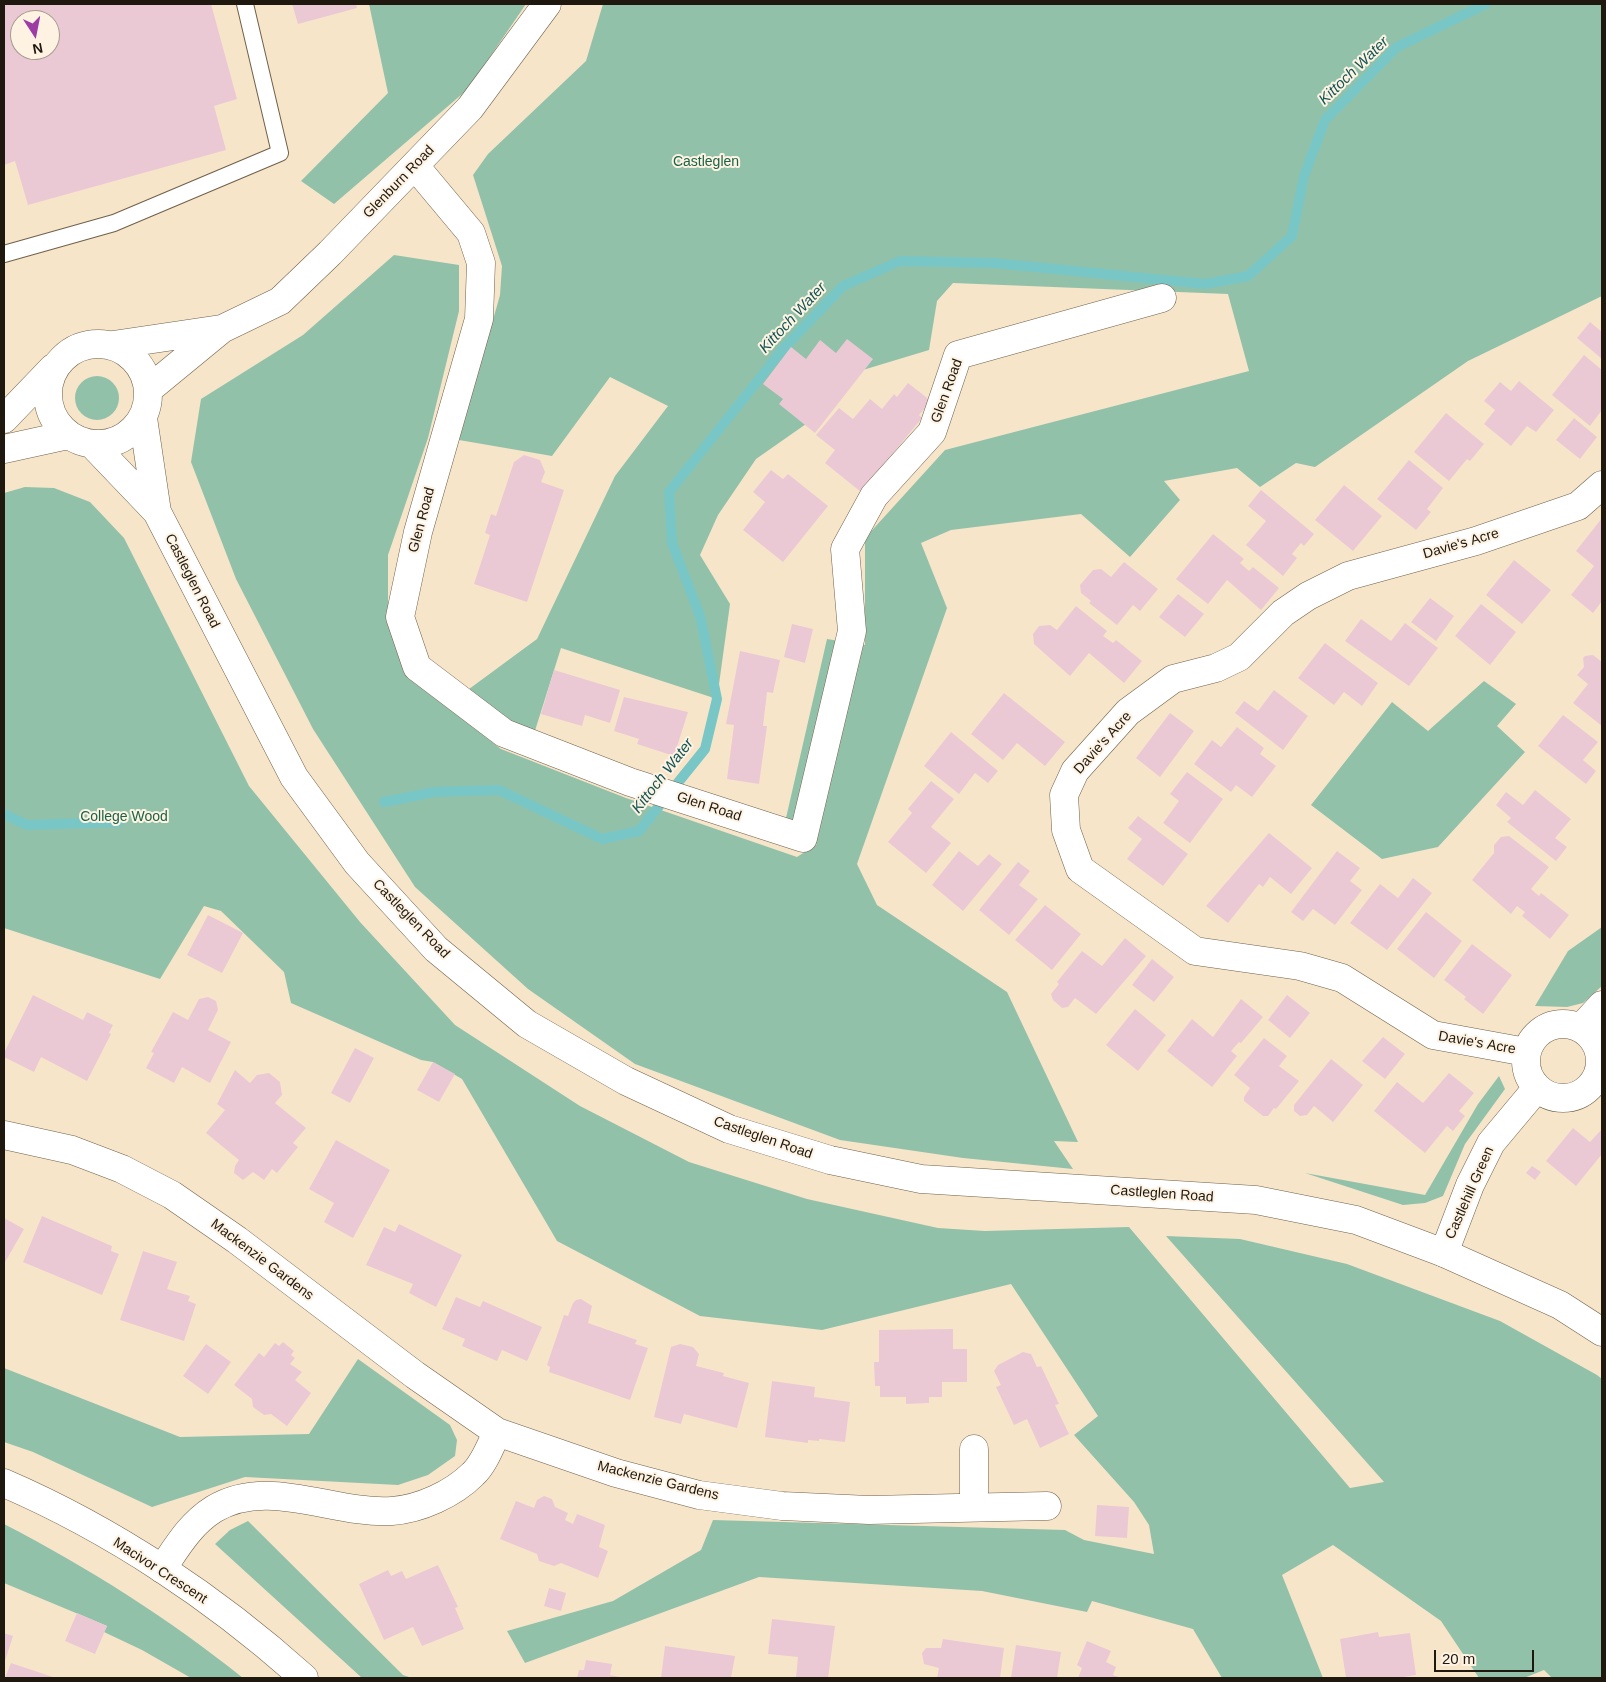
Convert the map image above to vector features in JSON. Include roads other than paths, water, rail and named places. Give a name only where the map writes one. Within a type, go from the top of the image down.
[{"type":"street","name":"Glenburn Road","points":[[149,389],[222,329],[280,301],[330,253],[470,108],[547,4]]},
{"type":"street","name":"Glen Road","points":[[415,166],[471,233],[481,263],[479,319],[418,532],[400,617],[417,667],[504,733],[630,782],[725,811],[803,838],[852,631],[845,549],[874,496],[932,432],[958,355],[1162,298]]},
{"type":"street","name":"Glenburn Road","points":[[113,345],[222,329]]},
{"type":"street","points":[[4,419],[70,350],[91,343],[113,345],[138,361],[149,389],[148,404],[143,418],[122,439],[93,445],[68,435],[51,416],[46,390],[55,366]]},
{"type":"street","name":"Castleglen Road","points":[[143,418],[157,512]]},
{"type":"street","points":[[4,449],[68,435]]},
{"type":"street","name":"Castleglen Road","points":[[93,445],[157,512],[294,778],[357,863],[436,949],[527,1024],[621,1078],[729,1129],[830,1160],[921,1179],[1256,1200],[1356,1220],[1444,1253],[1560,1305],[1602,1332]]},
{"type":"street","name":"Davie's Acre","points":[[1526,1052],[1433,1035],[1342,978],[1300,966],[1195,951],[1080,869],[1066,830],[1064,795],[1075,771],[1128,712],[1173,679],[1216,668],[1239,656],[1283,613],[1308,596],[1348,576],[1476,541],[1578,506],[1602,485]]},
{"type":"street","points":[[1581,1028],[1602,1005]]},
{"type":"street","points":[[1568,1023],[1581,1028],[1592,1036],[1600,1052],[1601,1070],[1592,1085],[1572,1098],[1560,1099],[1548,1096],[1537,1088],[1529,1078],[1525,1065],[1526,1052],[1532,1040],[1542,1030],[1554,1024],[1568,1023]]},
{"type":"street","name":"Castlehill Green","points":[[1444,1253],[1470,1185],[1491,1143],[1537,1088]]},
{"type":"street","name":"Mackenzie Gardens","points":[[4,1135],[72,1150],[122,1169],[172,1195],[237,1240],[415,1375],[498,1432],[616,1473],[699,1495],[782,1506],[869,1510],[1047,1506]]},
{"type":"street","points":[[162,1569],[190,1528],[214,1509],[246,1496],[293,1498],[391,1511],[418,1506],[442,1496],[474,1474],[498,1432]]},
{"type":"street","points":[[974,1449],[974,1507]]},
{"type":"street","name":"Macivor Crescent","points":[[4,1482],[49,1502],[162,1569],[255,1634],[304,1678]]},
{"type":"lane","points":[[4,254],[114,223],[280,153],[245,4]]},
{"type":"waterway","name":"Kittoch Water","points":[[384,802],[434,792],[499,790],[602,839],[639,831],[705,749],[717,699],[700,616],[672,543],[669,492],[783,349],[843,286],[900,261],[994,263],[1205,284],[1248,276],[1292,236],[1304,176],[1325,120],[1397,47],[1486,4]]},
{"type":"waterway","name":"Kittoch Water","points":[[4,814],[27,825],[119,822]]},
{"type":"park label","name":"Castleglen","points":[[706,162]]},
{"type":"park label","name":"College Wood","points":[[124,817]]}]
